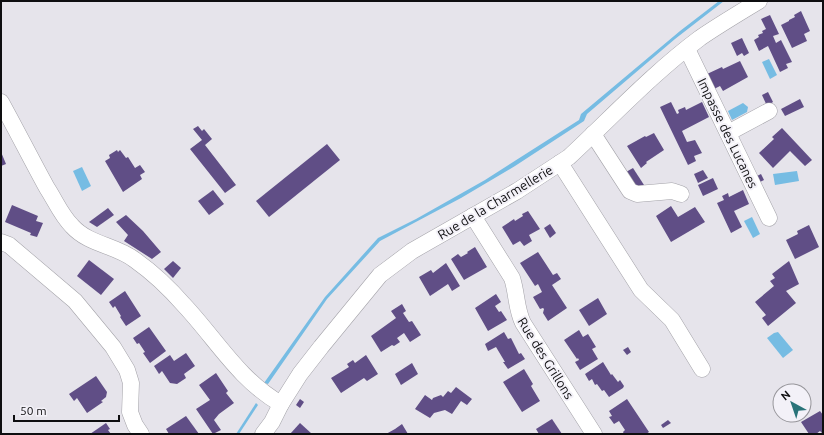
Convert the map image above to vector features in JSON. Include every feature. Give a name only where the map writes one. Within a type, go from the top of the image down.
[{"type":"street","name":"Rue de la Charmellerie","points":[[263,434],[272,422],[281,404],[300,374],[380,276],[412,251],[517,191],[569,157],[657,74],[700,38],[759,1]]},
{"type":"street","name":"Impasse des Lucanes","points":[[687,49],[769,218]]},
{"type":"street","points":[[1,102],[35,166],[71,226],[81,235],[100,244],[124,252],[136,260],[184,305],[236,368],[250,382],[262,393],[281,404]]},
{"type":"street","points":[[728,133],[769,111]]},
{"type":"street","points":[[593,134],[630,192],[637,194],[672,191],[681,194]]},
{"type":"street","points":[[560,163],[641,290],[672,320],[702,369]]},
{"type":"street","name":"Rue des Grillons","points":[[473,216],[512,278],[518,314],[594,434]]},
{"type":"street","points":[[1,242],[8,245],[75,301],[113,347],[127,370],[131,383],[130,412],[135,425],[141,434]]},
{"type":"water","points":[[719,1],[724,1],[675,39],[587,114],[584,121],[515,166],[461,198],[380,241],[327,299],[268,384],[264,383],[325,297],[378,238],[416,219],[485,180],[579,120],[581,114],[680,31]]},
{"type":"water","points":[[769,59],[777,75],[770,79],[762,62]]},
{"type":"water","points":[[743,103],[748,107],[747,112],[732,120],[728,111]]},
{"type":"water","points":[[82,167],[91,186],[82,191],[73,171]]},
{"type":"water","points":[[797,171],[799,181],[775,185],[773,174]]},
{"type":"water","points":[[752,217],[760,234],[753,238],[744,221]]},
{"type":"water","points":[[778,332],[793,350],[783,358],[767,338]]},
{"type":"water","points":[[256,403],[258,405],[239,434],[236,434]]},
{"type":"building","points":[[801,11],[810,31],[804,34],[807,41],[792,48],[781,25],[795,17],[794,15]]},
{"type":"building","points":[[770,15],[779,34],[773,36],[776,43],[781,40],[792,62],[786,64],[788,68],[780,72],[768,46],[759,51],[754,40],[759,37],[758,35],[763,33],[762,31],[766,29],[761,19]]},
{"type":"building","points":[[742,38],[749,53],[744,56],[742,53],[737,56],[731,43]]},
{"type":"building","points":[[740,61],[748,77],[723,91],[720,86],[714,89],[707,74],[722,67],[723,69]]},
{"type":"building","points":[[768,92],[773,102],[767,106],[762,95]]},
{"type":"building","points":[[800,99],[804,107],[785,116],[781,109]]},
{"type":"building","points":[[671,102],[677,114],[679,113],[678,110],[685,107],[686,110],[702,102],[709,117],[682,131],[687,142],[695,140],[702,153],[694,156],[696,161],[688,165],[660,107]]},
{"type":"building","points":[[198,126],[202,131],[204,129],[212,139],[205,145],[236,185],[225,193],[190,149],[202,140],[193,129]]},
{"type":"building","points":[[782,128],[812,160],[805,166],[790,151],[773,168],[759,153],[774,139],[772,137]]},
{"type":"building","points":[[654,133],[664,150],[646,162],[647,163],[641,168],[627,146],[645,136],[646,137]]},
{"type":"building","points":[[327,144],[340,160],[269,217],[256,201]]},
{"type":"building","points":[[117,150],[118,152],[120,150],[126,158],[128,157],[135,168],[140,165],[145,172],[140,175],[142,179],[123,192],[105,161],[110,158],[109,155]]},
{"type":"building","points":[[1,152],[6,164],[1,166]]},
{"type":"building","points":[[633,168],[644,185],[637,189],[626,172]]},
{"type":"building","points":[[703,170],[708,178],[698,183],[694,174]]},
{"type":"building","points":[[761,174],[764,180],[760,182],[757,176]]},
{"type":"building","points":[[713,178],[718,189],[703,196],[698,185]]},
{"type":"building","points":[[213,190],[224,204],[209,215],[198,201]]},
{"type":"building","points":[[743,190],[749,204],[734,211],[742,227],[731,233],[717,203],[724,200],[722,196],[728,193],[729,197]]},
{"type":"building","points":[[12,205],[38,216],[36,221],[43,223],[37,237],[5,222]]},
{"type":"building","points":[[671,206],[678,217],[695,207],[705,222],[671,242],[656,216]]},
{"type":"building","points":[[108,208],[114,215],[97,227],[89,222]]},
{"type":"building","points":[[528,211],[540,229],[529,235],[532,241],[524,246],[520,241],[513,245],[502,227],[514,219],[515,221],[523,216],[522,214]]},
{"type":"building","points":[[126,215],[143,231],[161,252],[152,259],[124,241],[128,235],[116,222]]},
{"type":"building","points":[[550,224],[556,233],[550,238],[544,228]]},
{"type":"building","points":[[809,225],[819,247],[795,259],[786,240],[798,234],[797,231]]},
{"type":"building","points":[[475,247],[487,267],[464,280],[451,259],[458,254],[461,257]]},
{"type":"building","points":[[538,252],[553,275],[557,273],[561,279],[552,285],[567,308],[548,321],[543,313],[544,309],[540,309],[533,297],[542,292],[538,284],[535,286],[520,263]]},
{"type":"building","points":[[89,260],[114,279],[101,295],[77,276]]},
{"type":"building","points":[[173,261],[181,268],[173,278],[164,269]]},
{"type":"building","points":[[789,261],[799,284],[786,291],[796,303],[768,326],[762,318],[766,315],[755,302],[774,286],[770,281],[775,278],[772,274]]},
{"type":"building","points":[[446,263],[460,286],[452,291],[448,284],[430,296],[419,277],[431,270],[433,273]]},
{"type":"building","points":[[125,291],[141,316],[126,326],[115,306],[113,308],[109,302]]},
{"type":"building","points":[[496,294],[501,302],[495,306],[499,312],[501,311],[507,320],[488,331],[475,308]]},
{"type":"building","points":[[598,298],[607,314],[589,326],[579,310]]},
{"type":"building","points":[[402,304],[406,311],[403,313],[409,322],[412,321],[421,335],[410,342],[404,333],[397,338],[400,342],[381,352],[371,336],[396,318],[391,311]]},
{"type":"building","points":[[149,327],[166,351],[150,363],[143,353],[145,352],[139,343],[137,344],[133,338]]},
{"type":"building","points":[[579,330],[583,337],[588,334],[596,347],[592,349],[598,359],[580,370],[575,362],[579,360],[578,358],[577,359],[564,340]]},
{"type":"building","points":[[504,332],[508,339],[511,338],[519,354],[521,353],[525,359],[508,369],[496,347],[488,351],[485,344]]},
{"type":"building","points":[[628,347],[631,352],[627,355],[623,350]]},
{"type":"building","points":[[186,353],[195,366],[184,374],[186,378],[177,384],[170,383],[162,371],[159,374],[154,366],[170,355],[174,361]]},
{"type":"building","points":[[366,355],[378,374],[367,381],[364,378],[341,393],[331,378],[349,367],[347,364],[353,360],[355,363]]},
{"type":"building","points":[[603,362],[611,375],[612,374],[618,382],[620,380],[624,386],[609,397],[597,384],[595,385],[592,379],[589,381],[585,374]]},
{"type":"building","points":[[412,363],[418,374],[401,385],[395,374]]},
{"type":"building","points":[[524,369],[533,384],[531,386],[540,401],[522,412],[503,382]]},
{"type":"building","points":[[216,373],[228,391],[226,393],[234,403],[219,414],[214,420],[221,430],[213,434],[196,409],[210,400],[199,385]]},
{"type":"building","points":[[96,376],[107,392],[106,397],[101,401],[103,402],[87,413],[77,398],[74,401],[69,394]]},
{"type":"building","points":[[456,387],[472,399],[467,405],[461,401],[452,414],[445,410],[434,413],[430,418],[415,409],[425,395],[432,400],[433,398],[441,395],[443,397],[448,391],[451,393]]},
{"type":"building","points":[[300,399],[304,402],[300,408],[296,405]]},
{"type":"building","points":[[627,399],[649,432],[646,434],[624,434],[623,432],[625,430],[619,421],[614,424],[609,417],[612,416],[609,411]]},
{"type":"building","points":[[820,411],[823,415],[823,434],[820,431],[816,434],[809,434],[802,423],[812,423],[812,416]]},
{"type":"building","points":[[186,416],[199,434],[169,434],[166,429]]},
{"type":"building","points":[[552,419],[562,434],[539,434],[536,429]]},
{"type":"building","points":[[668,420],[671,423],[663,428],[661,425]]},
{"type":"building","points":[[106,423],[111,434],[90,434]]},
{"type":"building","points":[[300,423],[312,434],[290,434]]},
{"type":"building","points":[[402,424],[408,434],[386,434],[395,429]]}]
